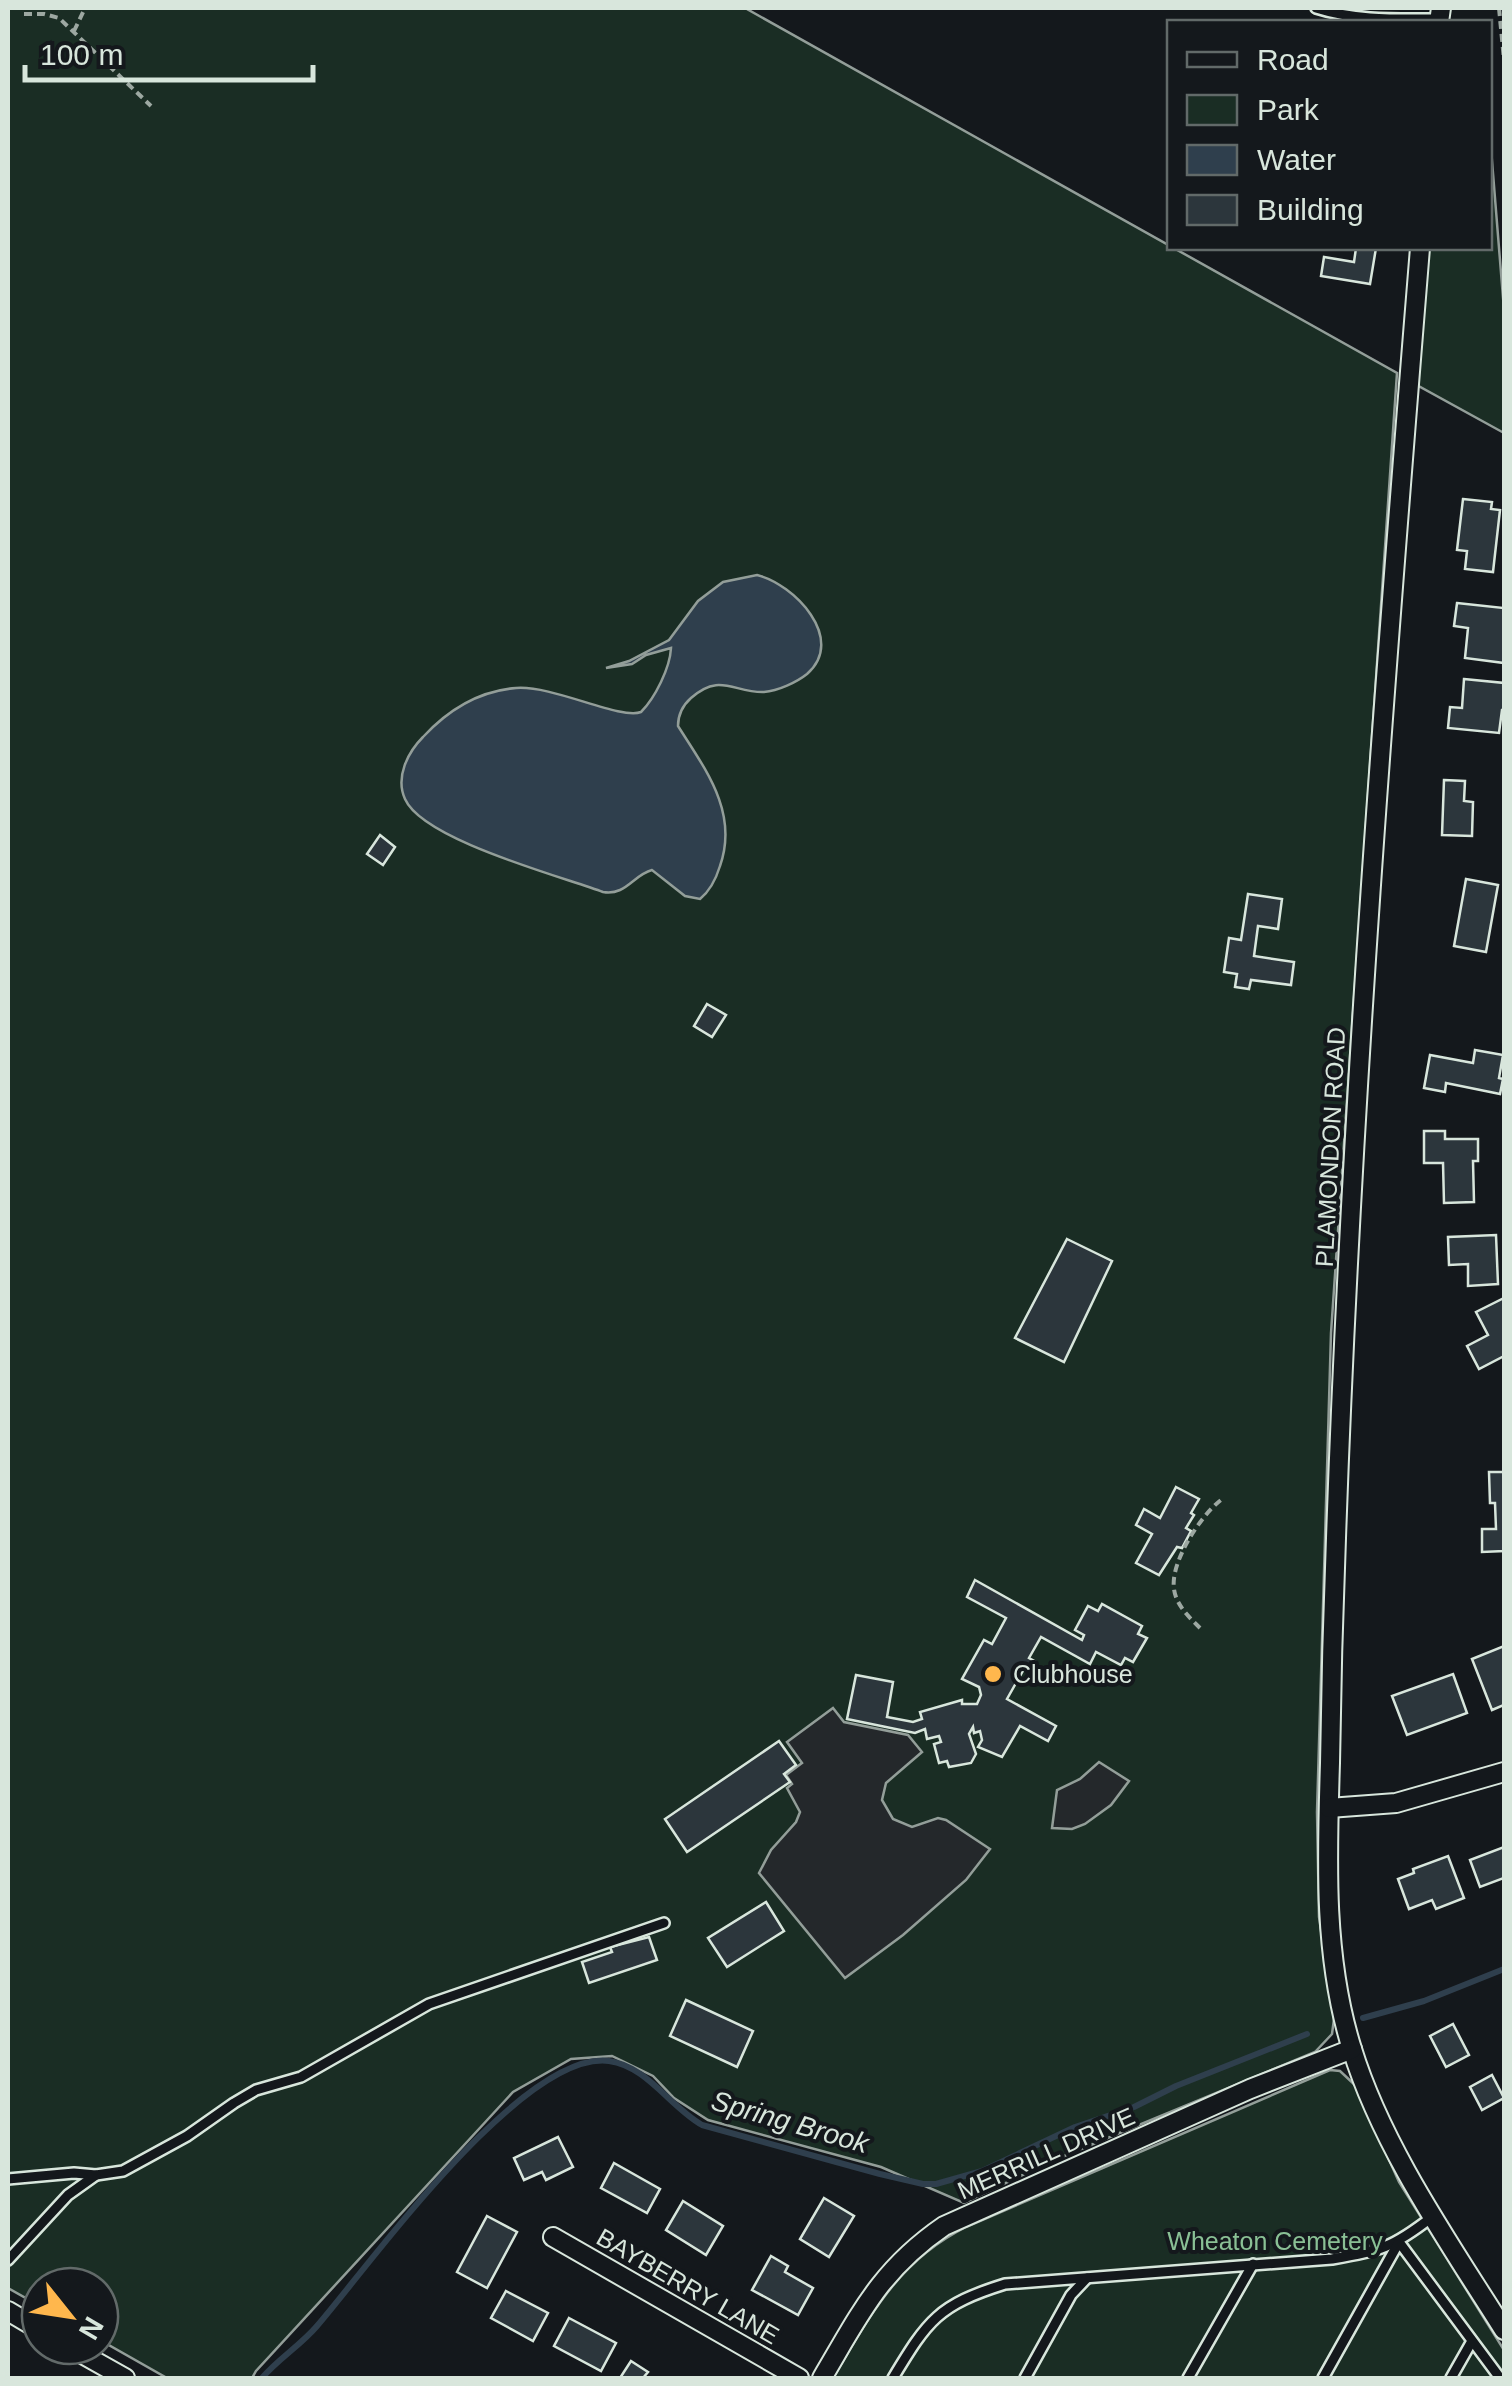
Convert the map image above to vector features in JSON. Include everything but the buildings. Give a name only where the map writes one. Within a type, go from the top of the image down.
[{"type":"street","name":"PLAMONDON ROAD","points":[[1420,250],[1379,758],[1352,1196],[1338,1474],[1328,1898],[1333,1959],[1352,2049],[1386,2129],[1432,2217],[1504,2330]]},
{"type":"street","points":[[1328,1808],[1396,1803],[1504,1772]]},
{"type":"street","name":"MERRILL DRIVE","points":[[822,2378],[888,2272],[913,2247],[944,2226],[1250,2089],[1352,2049]]},
{"type":"street","name":"BAYBERRY LANE","points":[[553,2237],[799,2378]]},
{"type":"lane","points":[[1323,14],[1376,20],[1440,16]]},
{"type":"lane","points":[[8,2180],[122,2171],[186,2136],[256,2090],[301,2076],[429,2004],[664,1923]]},
{"type":"lane","points":[[8,2260],[68,2195],[96,2176]]},
{"type":"lane","points":[[893,2378],[926,2324],[964,2297],[1005,2284],[1378,2251],[1399,2242],[1432,2217]]},
{"type":"lane","points":[[1399,2242],[1500,2378]]},
{"type":"lane","points":[[1323,2378],[1399,2242]]},
{"type":"lane","points":[[1188,2378],[1253,2264]]},
{"type":"lane","points":[[1025,2378],[1072,2295],[1089,2276]]},
{"type":"lane","points":[[1452,2378],[1472,2341]]},
{"type":"path","points":[[74,31],[86,8]]},
{"type":"path","points":[[1499,8],[1504,60]]},
{"type":"path","points":[[24,14],[50,15],[74,31],[151,106]]},
{"type":"path","points":[[1200,1628],[1178,1600],[1174,1579],[1184,1549],[1200,1521],[1221,1500]]},
{"type":"green space","points":[[8,8],[745,8],[1167,244],[1167,250],[1177,250],[1397,373],[1331,1333],[1317,1812],[1319,1917],[1334,2019],[1332,2034],[1315,2052],[1052,2161],[964,2203],[881,2167],[708,2120],[674,2098],[653,2076],[612,2056],[571,2059],[513,2092],[252,2378],[167,2378],[120,2351],[120,2266],[20,2266],[20,2295],[8,2288]]},
{"type":"green space","points":[[1492,161],[1504,310],[1504,433],[1415,384],[1426,250],[1492,250]]},
{"type":"green space","name":"Wheaton Cemetery","points":[[1330,2070],[1340,2071],[1356,2086],[1399,2182],[1504,2350],[1504,2378],[833,2378],[888,2292],[942,2241],[966,2227]]},
{"type":"shaded area","points":[[833,1708],[844,1722],[908,1735],[922,1752],[886,1783],[882,1800],[893,1819],[912,1827],[938,1818],[946,1820],[990,1849],[966,1880],[903,1935],[845,1978],[759,1873],[800,1812],[787,1788],[792,1784],[786,1775],[802,1763],[787,1742]]},
{"type":"shaded area","points":[[1099,1762],[1129,1781],[1111,1805],[1085,1824],[1072,1829],[1052,1828],[1057,1790],[1080,1779]]},
{"type":"water","points":[[757,575],[786,589],[800,601],[819,630],[821,645],[818,660],[807,674],[787,686],[764,692],[710,686],[691,698],[681,711],[678,726],[716,792],[725,827],[718,871],[700,899],[685,896],[652,870],[618,891],[603,892],[526,866],[437,829],[405,799],[402,774],[412,750],[443,718],[476,698],[502,690],[531,688],[618,711],[641,712],[661,682],[671,648],[646,655],[632,664],[606,668],[669,640],[698,601],[723,582]]},
{"type":"waterway","name":"Spring Brook","points":[[1363,2018],[1424,2001],[1504,1969]]},
{"type":"waterway","name":"Spring Brook","points":[[262,2378],[317,2326],[411,2211],[493,2123],[535,2089],[574,2067],[609,2061],[623,2064],[702,2125],[880,2174],[936,2184],[982,2171],[1075,2127],[1134,2107],[1176,2086],[1307,2034]]},
{"type":"place","name":"Clubhouse","points":[[993,1674]]}]
